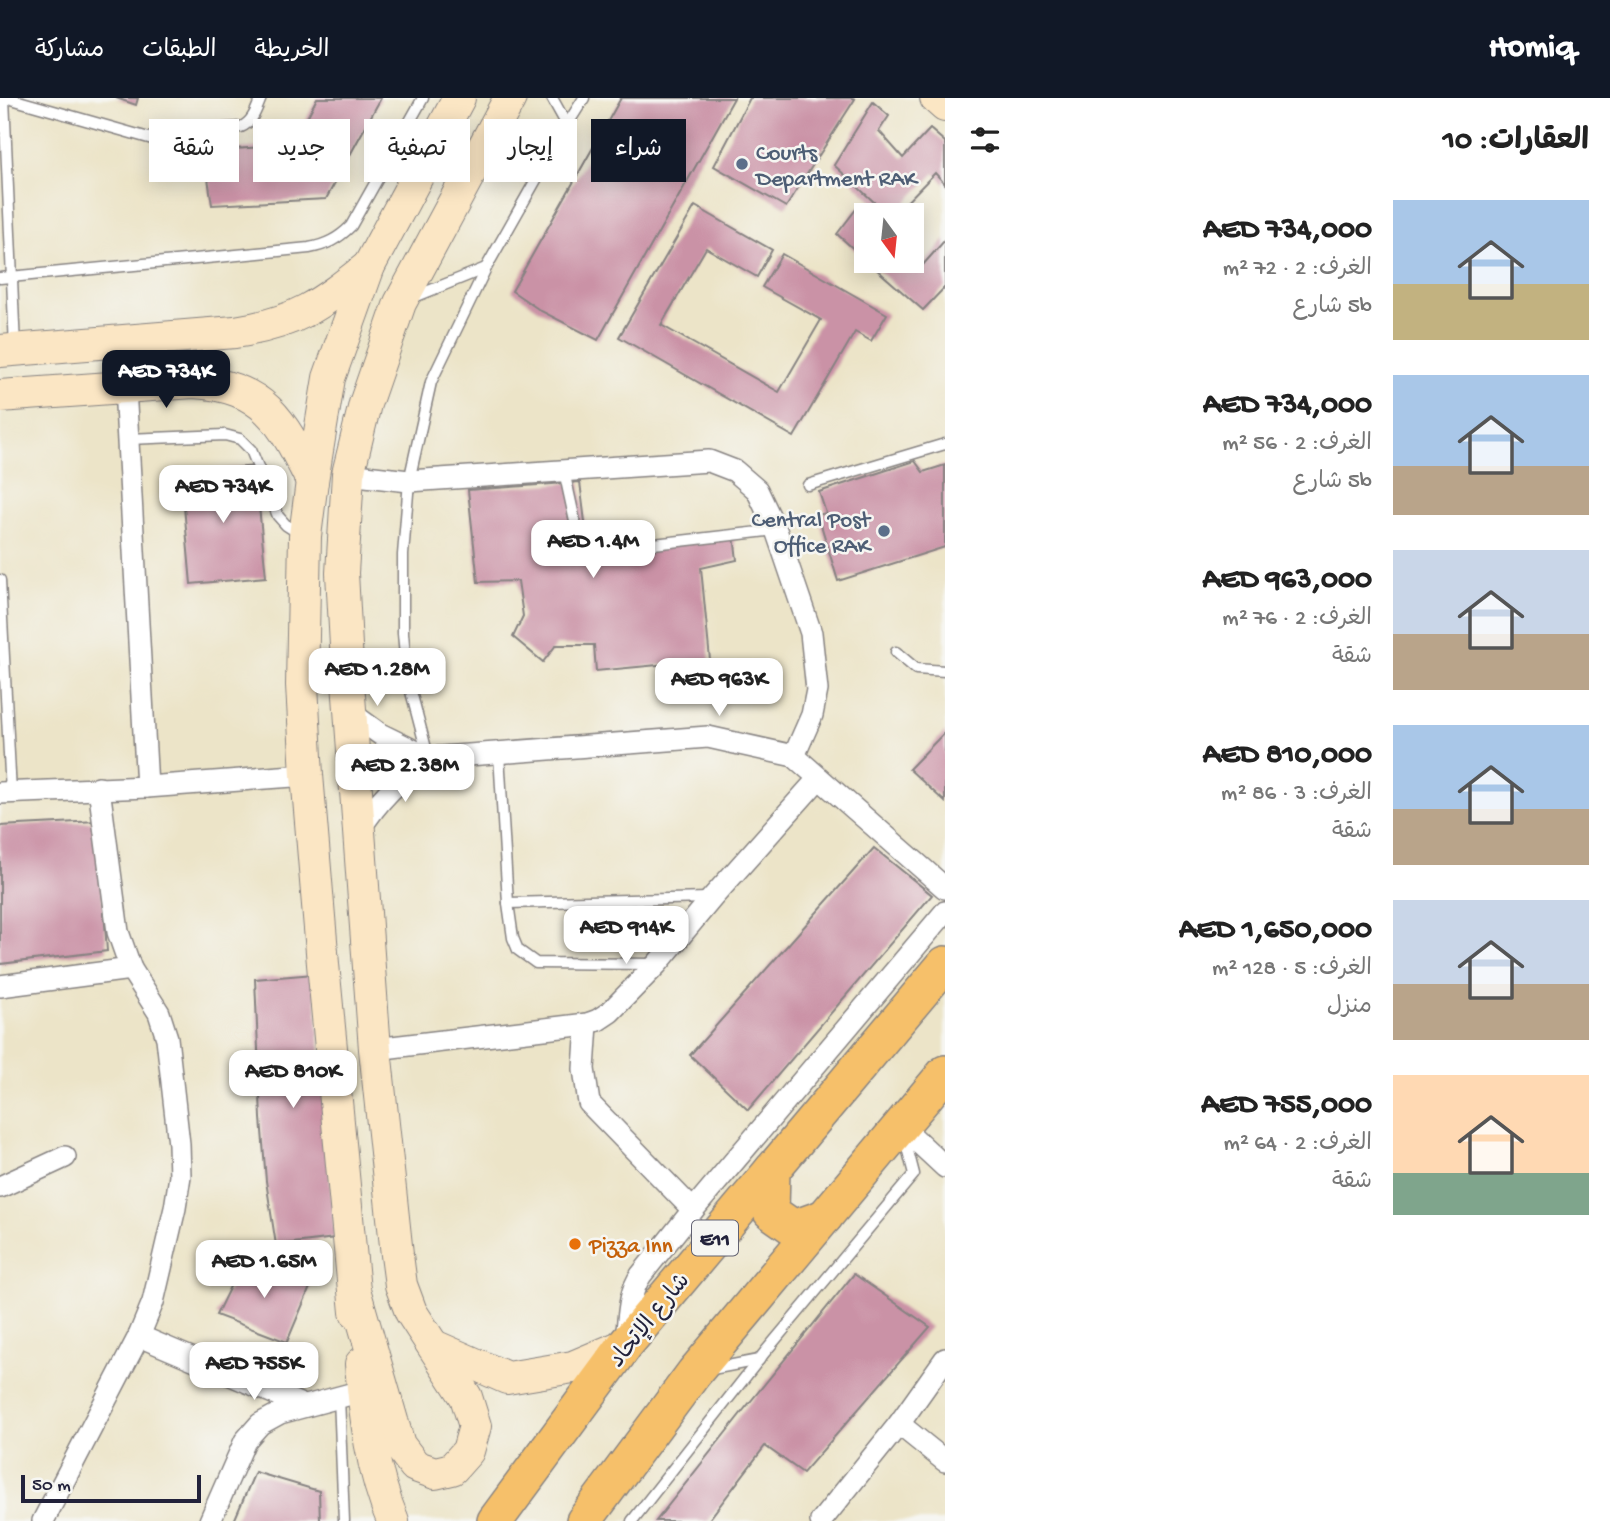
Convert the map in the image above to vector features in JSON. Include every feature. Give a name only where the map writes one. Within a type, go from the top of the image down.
[{"type":"main road","points":[[393,1521],[374,1464],[361,1391],[355,1293],[307,775],[302,685],[305,536],[329,378],[369,266],[459,98]]},
{"type":"main road","points":[[361,1391],[415,1466],[435,1473],[452,1469],[468,1451],[475,1426],[466,1396],[411,1312],[401,1285],[375,1049],[342,573],[348,474],[365,404],[400,303],[510,98]]},
{"type":"main road","points":[[936,98],[945,106]]},
{"type":"main road","points":[[8,350],[140,341],[269,326],[316,306],[369,266]]},
{"type":"main road","points":[[0,388],[33,374],[133,368],[142,356],[140,341]]},
{"type":"main road","points":[[0,397],[193,382],[226,386],[257,400],[281,423],[312,481]]},
{"type":"main road","name":"شارع الإتحاد","points":[[495,1521],[625,1345],[945,964]]},
{"type":"main road","points":[[584,1521],[694,1373],[945,1073]]},
{"type":"main road","points":[[772,1170],[771,1212],[794,1228],[825,1217]]},
{"type":"main road","points":[[434,1346],[506,1378],[573,1367],[625,1345]]},
{"type":"street","points":[[125,387],[147,787]]},
{"type":"street","points":[[348,474],[409,481],[709,461],[735,471],[757,490],[776,530],[811,633],[817,690],[812,715],[794,756]]},
{"type":"street","points":[[351,713],[388,738],[429,758],[708,737],[794,756],[945,888]]},
{"type":"street","points":[[360,829],[390,789],[429,758]]},
{"type":"street","points":[[6,793],[147,787],[307,775]]},
{"type":"street","points":[[375,1049],[587,1024],[598,1020],[610,1012],[657,964],[819,778]]},
{"type":"street","points":[[43,1521],[139,1336],[153,1302],[178,1192],[180,1160],[164,1025],[131,969],[118,932],[99,788]]},
{"type":"street","points":[[625,1345],[636,1282],[945,912]]},
{"type":"street","points":[[0,986],[131,969]]},
{"type":"street","points":[[587,1024],[584,1069],[589,1103],[694,1210]]},
{"type":"street","points":[[901,1126],[945,1167]]},
{"type":"street","points":[[0,1186],[65,1157]]},
{"type":"street","points":[[139,1336],[304,1406]]},
{"type":"street","points":[[821,1521],[899,1424],[945,1359]]},
{"type":"street","points":[[210,1521],[245,1441],[269,1417],[361,1391]]},
{"type":"street","points":[[899,1424],[945,1461]]},
{"type":"lane","points":[[8,350],[6,98],[170,144],[176,143],[189,131],[246,125],[254,115],[261,98]]},
{"type":"lane","points":[[6,277],[309,248],[331,242],[351,226],[423,98]]},
{"type":"lane","points":[[552,98],[564,119]]},
{"type":"lane","points":[[571,119],[584,98]]},
{"type":"lane","points":[[429,758],[409,684],[404,649],[403,555],[409,481],[431,382],[486,268],[535,182]]},
{"type":"lane","points":[[400,303],[486,268]]},
{"type":"lane","points":[[128,439],[225,435],[240,439],[251,450],[278,516],[286,525],[305,536]]},
{"type":"lane","points":[[808,485],[945,444]]},
{"type":"lane","points":[[564,471],[578,535],[587,545],[601,550],[776,530]]},
{"type":"lane","points":[[0,580],[6,793]]},
{"type":"lane","points":[[895,652],[916,669],[945,671]]},
{"type":"lane","points":[[499,754],[509,903],[513,938],[518,950],[536,963],[657,964]]},
{"type":"lane","points":[[509,903],[712,898]]},
{"type":"lane","points":[[632,1521],[759,1360],[914,1174],[901,1126]]},
{"type":"lane","points":[[694,1373],[759,1360]]},
{"type":"lane","points":[[344,1521],[361,1391]]},
{"type":"building","points":[[116,98],[138,98],[136,105]]},
{"type":"building","points":[[317,98],[381,98],[370,119],[364,119],[364,129],[350,155],[350,119],[306,119]]},
{"type":"building","points":[[621,98],[734,98],[598,340],[541,311],[512,291],[574,182],[577,182],[577,176],[591,151],[591,182],[686,182],[686,119],[609,119]]},
{"type":"building","points":[[750,98],[855,99],[786,207],[714,166]]},
{"type":"building","points":[[873,102],[889,116],[879,131],[903,158],[930,129],[945,142],[945,184],[935,173],[906,203],[875,203],[834,165]]},
{"type":"building","points":[[253,148],[253,182],[335,182],[326,199],[212,205],[209,182],[239,182],[239,149]]},
{"type":"building","points":[[695,206],[772,250],[757,277],[706,248],[661,325],[779,392],[821,320],[762,287],[782,254],[887,314],[871,341],[855,332],[794,437],[619,337]]},
{"type":"building","points":[[854,212],[854,249],[837,234]]},
{"type":"building","points":[[945,240],[945,287],[923,310],[881,273],[924,273],[924,264]]},
{"type":"building","name":"Central Post Office RAK","points":[[915,461],[923,472],[945,465],[945,547],[838,581],[818,515],[826,513],[819,492]]},
{"type":"building","points":[[255,466],[266,577],[191,584],[181,473]]},
{"type":"building","points":[[580,482],[589,554],[734,536],[737,560],[701,568],[710,660],[596,671],[594,645],[556,645],[543,662],[513,637],[523,616],[518,581],[478,582],[468,490]]},
{"type":"building","points":[[945,732],[945,802],[909,769]]},
{"type":"building","points":[[97,821],[107,951],[0,964],[0,826]]},
{"type":"building","points":[[874,848],[932,895],[748,1110],[690,1055]]},
{"type":"building","points":[[314,974],[335,1238],[276,1245],[266,1181],[261,1118],[255,979]]},
{"type":"building","points":[[245,1256],[311,1285],[287,1342],[216,1315]]},
{"type":"building","points":[[854,1274],[930,1327],[803,1473],[765,1446],[708,1521],[656,1521],[742,1412]]},
{"type":"building","points":[[255,1472],[319,1491],[320,1521],[234,1521]]},
{"type":"place","name":"Courts Department RAK","points":[[742,164]]},
{"type":"place","name":"Central Post Office RAK","points":[[884,531]]},
{"type":"place","name":"Pizza Inn","points":[[575,1244]]}]
